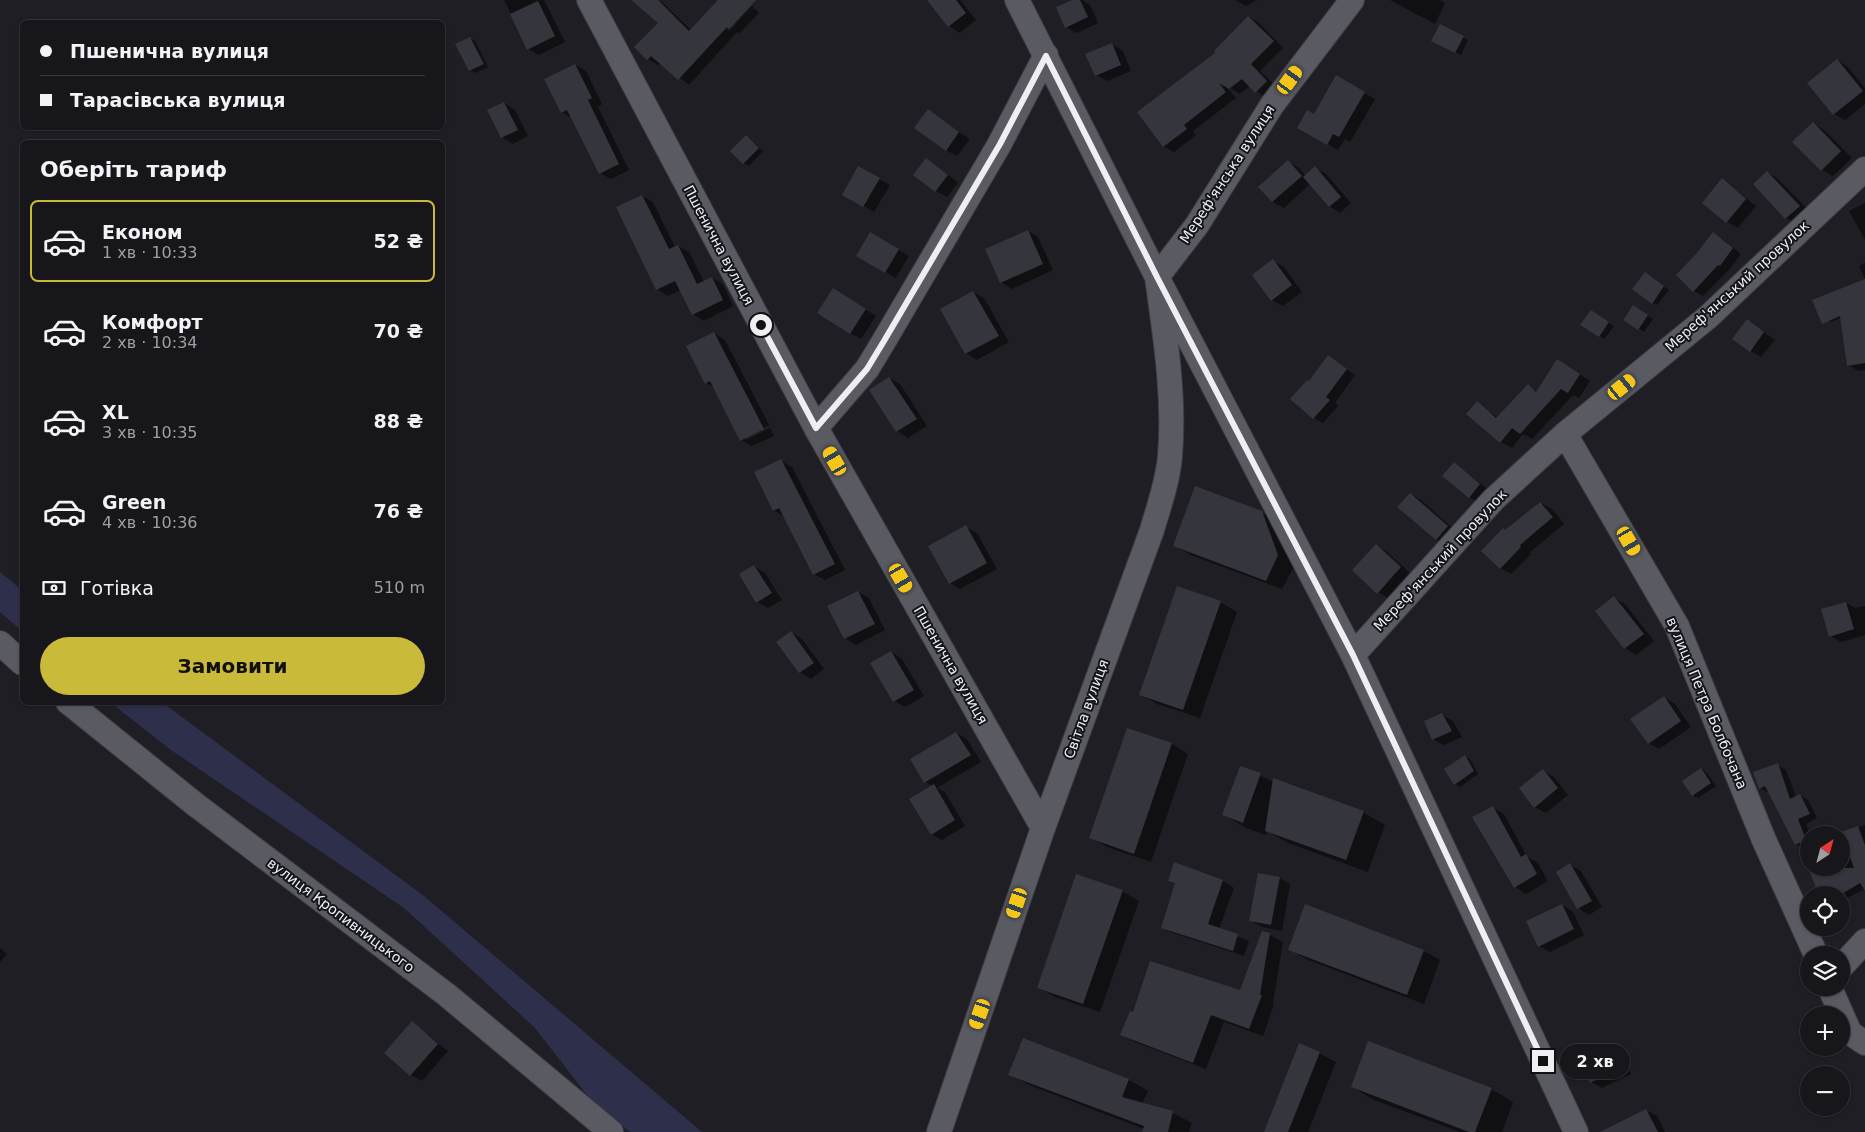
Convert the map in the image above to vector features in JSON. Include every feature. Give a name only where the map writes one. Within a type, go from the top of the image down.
[{"type":"street","points":[[1017,0],[1157,277],[1353,655],[1576,1132]]},
{"type":"street","name":"Мереф'янська вулиця","points":[[1157,277],[1197,225],[1272,105],[1352,0]]},
{"type":"street","name":"Пшенична вулиця","points":[[599,5],[816,428],[1043,828]]},
{"type":"street","points":[[816,428],[867,369],[1000,144],[1046,56]]},
{"type":"street","name":"Мереф'янський провулок","points":[[1353,655],[1493,500],[1565,434],[1708,317],[1865,169]]},
{"type":"street","name":"Світла вулиця","points":[[940,1132],[1043,828],[1145,548],[1165,486],[1170,457],[1170,374],[1157,277]]},
{"type":"street","name":"вулиця Петра Болбочана","points":[[1565,434],[1677,626],[1764,840],[1812,946]]},
{"type":"street","points":[[0,643],[20,661]]},
{"type":"street","name":"вулиця Кропивницького","points":[[72,705],[196,804],[447,995],[611,1132]]},
{"type":"street","points":[[1850,957],[1865,940]]},
{"type":"street","points":[[1834,996],[1850,1032],[1865,1043]]},
{"type":"shaded area","points":[[0,572],[20,588],[20,629],[0,612]]},
{"type":"shaded area","points":[[114,705],[166,705],[424,896],[702,1132],[630,1132],[594,1104],[535,1028],[404,908],[171,750]]},
{"type":"building","points":[[631,0],[658,0],[689,31],[718,0],[756,0],[729,29],[727,27],[678,80],[651,56],[647,60],[634,47],[658,23]]},
{"type":"building","points":[[927,0],[956,0],[966,13],[948,27]]},
{"type":"building","points":[[1072,0],[1080,0],[1088,17],[1065,28],[1056,7]]},
{"type":"building","points":[[538,1],[555,36],[527,50],[510,14]]},
{"type":"building","points":[[1248,16],[1274,41],[1251,64],[1267,81],[1255,93],[1242,79],[1229,89],[1219,83],[1226,92],[1184,125],[1187,129],[1163,147],[1137,112],[1215,53],[1214,51]]},
{"type":"building","points":[[1440,24],[1464,36],[1455,53],[1431,41]]},
{"type":"building","points":[[470,37],[484,64],[469,71],[455,44]]},
{"type":"building","points":[[1112,43],[1121,65],[1095,76],[1085,54]]},
{"type":"building","points":[[1837,59],[1863,91],[1833,115],[1807,83]]},
{"type":"building","points":[[575,64],[592,98],[588,100],[619,164],[599,174],[567,110],[561,113],[544,79]]},
{"type":"building","points":[[1336,75],[1365,92],[1339,137],[1333,134],[1327,145],[1297,128],[1307,110],[1314,114]]},
{"type":"building","points":[[504,102],[518,130],[501,138],[487,110]]},
{"type":"building","points":[[928,109],[959,132],[946,151],[914,128]]},
{"type":"building","points":[[1813,122],[1841,151],[1821,171],[1792,142]]},
{"type":"building","points":[[746,135],[759,148],[743,164],[730,151]]},
{"type":"building","points":[[926,158],[948,175],[935,192],[913,175]]},
{"type":"building","points":[[1288,160],[1302,176],[1272,202],[1258,187]]},
{"type":"building","points":[[858,166],[880,178],[863,207],[842,195]]},
{"type":"building","points":[[1315,166],[1341,197],[1329,207],[1303,177]]},
{"type":"building","points":[[1767,171],[1800,206],[1785,219],[1753,184]]},
{"type":"building","points":[[1722,178],[1746,199],[1726,223],[1702,203]]},
{"type":"building","points":[[642,195],[669,249],[678,245],[697,284],[712,277],[723,300],[692,315],[675,281],[656,290],[616,207]]},
{"type":"building","points":[[1028,230],[1043,264],[1000,283],[985,249]]},
{"type":"building","points":[[870,232],[899,249],[885,273],[856,256]]},
{"type":"building","points":[[1713,232],[1733,248],[1720,266],[1718,265],[1693,292],[1676,275]]},
{"type":"building","points":[[1273,259],[1292,285],[1271,301],[1252,275]]},
{"type":"building","points":[[1645,272],[1664,286],[1652,304],[1632,289]]},
{"type":"building","points":[[1865,279],[1865,363],[1847,366],[1840,316],[1822,324],[1812,300]]},
{"type":"building","points":[[833,288],[866,309],[850,334],[817,313]]},
{"type":"building","points":[[973,291],[999,336],[965,354],[940,309]]},
{"type":"building","points":[[1633,305],[1648,315],[1638,330],[1623,320]]},
{"type":"building","points":[[1591,310],[1609,322],[1599,337],[1580,325]]},
{"type":"building","points":[[1747,319],[1764,332],[1750,352],[1732,339]]},
{"type":"building","points":[[714,332],[764,429],[740,441],[710,381],[705,384],[686,346]]},
{"type":"building","points":[[1328,355],[1347,369],[1326,397],[1330,400],[1313,419],[1290,399],[1307,380],[1309,381]]},
{"type":"building","points":[[1557,359],[1580,374],[1568,393],[1561,389],[1520,434],[1512,428],[1500,443],[1466,414],[1477,401],[1496,418],[1528,384],[1536,392]]},
{"type":"building","points":[[889,377],[917,419],[896,432],[869,390]]},
{"type":"building","points":[[781,459],[835,564],[813,575],[779,508],[773,511],[754,472]]},
{"type":"building","points":[[1454,462],[1480,484],[1469,498],[1442,476]]},
{"type":"building","points":[[1195,486],[1262,511],[1278,555],[1266,581],[1173,546]]},
{"type":"building","points":[[1410,493],[1448,526],[1436,540],[1397,507]]},
{"type":"building","points":[[1540,502],[1553,517],[1520,545],[1521,547],[1500,569],[1481,551],[1503,528],[1505,530]]},
{"type":"building","points":[[966,525],[987,563],[949,584],[928,546]]},
{"type":"building","points":[[1376,544],[1401,567],[1377,594],[1352,570]]},
{"type":"building","points":[[754,565],[772,593],[756,603],[739,574]]},
{"type":"building","points":[[1177,586],[1221,601],[1183,710],[1139,695]]},
{"type":"building","points":[[858,591],[875,624],[844,639],[827,606]]},
{"type":"building","points":[[1614,596],[1644,634],[1624,649],[1595,611]]},
{"type":"building","points":[[1846,602],[1854,629],[1829,637],[1821,609]]},
{"type":"building","points":[[791,631],[814,663],[799,673],[776,642]]},
{"type":"building","points":[[891,651],[914,690],[893,702],[870,663]]},
{"type":"building","points":[[1664,696],[1681,721],[1648,744],[1630,719]]},
{"type":"building","points":[[1442,713],[1452,731],[1432,740],[1424,721]]},
{"type":"building","points":[[1127,728],[1172,743],[1134,854],[1089,838]]},
{"type":"building","points":[[956,732],[971,755],[924,783],[910,759]]},
{"type":"building","points":[[1465,755],[1474,771],[1454,785],[1444,769]]},
{"type":"building","points":[[1778,763],[1790,799],[1800,794],[1810,814],[1798,819],[1801,826],[1800,843],[1795,845],[1765,786],[1759,789],[1753,772]]},
{"type":"building","points":[[1240,766],[1261,773],[1243,823],[1222,815]]},
{"type":"building","points":[[1701,768],[1711,783],[1692,796],[1682,781]]},
{"type":"building","points":[[1543,769],[1558,788],[1534,808],[1519,788]]},
{"type":"building","points":[[1273,778],[1364,811],[1346,860],[1265,831]]},
{"type":"building","points":[[934,784],[955,820],[931,835],[909,799]]},
{"type":"building","points":[[1493,806],[1521,857],[1526,854],[1537,874],[1514,888],[1472,817]]},
{"type":"building","points":[[1858,826],[1865,845],[1865,891],[1860,883],[1850,889],[1850,886],[1815,886],[1811,876],[1850,876],[1850,868],[1854,868],[1850,857],[1850,829]]},
{"type":"building","points":[[1174,862],[1223,880],[1208,924],[1238,934],[1233,951],[1161,928],[1175,883],[1168,881]]},
{"type":"building","points":[[1570,863],[1592,901],[1577,909],[1556,872]]},
{"type":"building","points":[[1258,873],[1280,877],[1271,925],[1249,921]]},
{"type":"building","points":[[1076,874],[1123,890],[1083,1004],[1037,988]]},
{"type":"building","points":[[1305,904],[1424,950],[1407,995],[1288,950]]},
{"type":"building","points":[[1562,904],[1574,929],[1538,947],[1526,921]]},
{"type":"building","points":[[1262,931],[1270,933],[1260,995],[1262,995],[1249,1029],[1211,1015],[1193,1063],[1120,1035],[1130,1011],[1133,1012],[1150,961],[1240,990]]},
{"type":"building","points":[[412,1021],[438,1044],[410,1076],[384,1053]]},
{"type":"building","points":[[1023,1038],[1129,1079],[1122,1097],[1173,1111],[1168,1132],[1142,1132],[1144,1126],[1008,1075]]},
{"type":"building","points":[[1368,1041],[1492,1088],[1475,1132],[1469,1132],[1351,1087]]},
{"type":"building","points":[[1299,1043],[1320,1052],[1288,1132],[1264,1132]]},
{"type":"building","points":[[1612,1050],[1621,1067],[1590,1083],[1581,1066]]},
{"type":"building","points":[[1646,1109],[1658,1132],[1600,1132]]},
{"type":"route","points":[[761,325],[816,428],[867,369],[1000,144],[1046,56],[1157,277],[1353,655],[1543,1061]]}]
